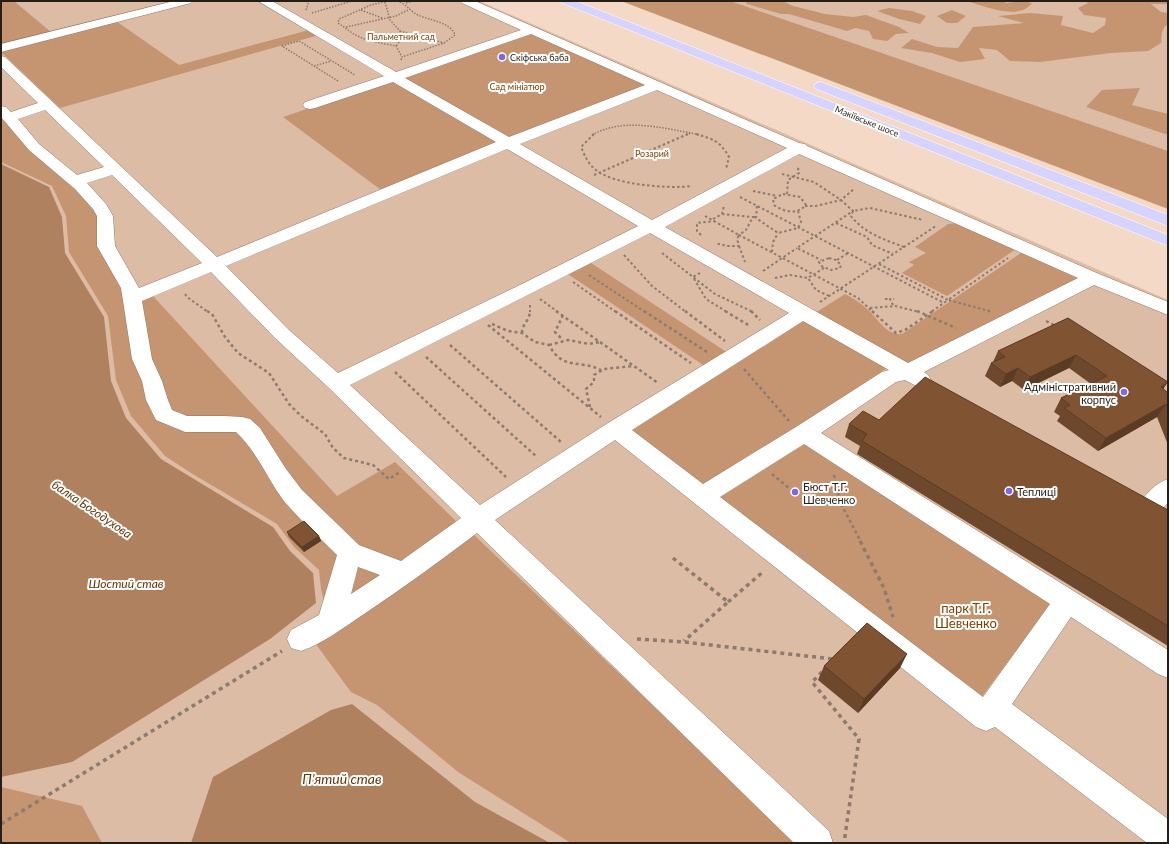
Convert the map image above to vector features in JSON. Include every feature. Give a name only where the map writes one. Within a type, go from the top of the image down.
[{"type":"main road","name":"Макіївське шосе","points":[[566,1],[1168,241]]},
{"type":"main road","points":[[602,1],[617,7]]},
{"type":"main road","name":"Макіївське шосе","points":[[810,82],[1168,221]]},
{"type":"street","points":[[1,48],[187,1]]},
{"type":"street","points":[[264,1],[508,143],[646,228],[716,264],[752,279],[803,313],[936,387]]},
{"type":"street","points":[[466,1],[800,147],[948,218],[1024,247],[1168,309]]},
{"type":"street","points":[[310,105],[531,30]]},
{"type":"street","points":[[1,60],[214,264],[282,334],[336,383],[818,843]]},
{"type":"street","points":[[132,298],[508,143],[658,85]]},
{"type":"street","points":[[48,105],[5,114],[34,147],[75,181],[89,195],[105,216],[106,246],[130,288],[142,359],[152,381],[157,400],[164,415],[185,424],[242,425],[252,434],[278,476],[294,496],[350,552],[404,573]]},
{"type":"street","points":[[336,383],[438,334],[531,292],[566,269],[688,207],[716,186],[760,169],[800,147]]},
{"type":"street","points":[[75,181],[115,169]]},
{"type":"street","points":[[703,496],[803,434],[889,377],[908,372],[1093,278]]},
{"type":"street","points":[[302,639],[404,573],[478,519],[576,455],[726,361],[764,335],[803,313]]},
{"type":"street","points":[[616,429],[986,717],[1067,600]]},
{"type":"street","points":[[803,434],[834,452],[1168,665]]},
{"type":"street","points":[[1148,504],[1168,488]]},
{"type":"street","points":[[330,622],[350,552]]},
{"type":"street","points":[[992,708],[1168,839]]},
{"type":"path","points":[[294,18],[352,1]]},
{"type":"path","points":[[394,77],[402,57],[444,43],[455,35],[454,32],[444,25],[423,18],[410,9],[406,4],[398,1],[385,2],[364,7],[361,10],[339,18],[338,23],[346,27],[350,32],[377,42],[396,46],[402,57]]},
{"type":"path","points":[[406,4],[413,1]]},
{"type":"path","points":[[385,2],[390,20],[400,31],[444,43]]},
{"type":"path","points":[[346,27],[405,13],[410,9]]},
{"type":"path","points":[[361,10],[390,20]]},
{"type":"path","points":[[400,31],[400,42]]},
{"type":"path","points":[[377,42],[399,35]]},
{"type":"path","points":[[396,46],[400,42],[420,36]]},
{"type":"path","points":[[354,91],[282,46],[299,41],[372,85]]},
{"type":"path","points":[[314,66],[354,54]]},
{"type":"path","points":[[716,186],[727,167],[729,157],[723,146],[711,138],[691,133],[648,127],[606,127],[594,132],[586,138],[582,147],[589,164],[599,173],[616,180],[639,184],[688,187],[716,186],[875,266],[944,303]]},
{"type":"path","points":[[599,173],[691,133]]},
{"type":"path","points":[[760,169],[814,182],[841,200],[853,211]]},
{"type":"path","points":[[805,206],[803,199],[794,195],[784,194],[773,199],[774,205],[781,209],[798,211],[805,206],[816,206],[841,200]]},
{"type":"path","points":[[711,240],[727,246],[739,246],[737,239],[739,235],[746,230],[754,217],[757,206]]},
{"type":"path","points":[[688,207],[858,298],[896,334],[905,330],[1024,247]]},
{"type":"path","points":[[752,279],[782,257],[853,211],[873,210],[892,213],[912,219],[948,218]]},
{"type":"path","points":[[772,252],[774,237],[778,233],[798,228],[801,222],[798,211]]},
{"type":"path","points":[[853,211],[851,216],[855,222],[888,241],[904,247]]},
{"type":"path","points":[[722,214],[754,217],[759,222],[778,233]]},
{"type":"path","points":[[803,313],[948,218]]},
{"type":"path","points":[[706,238],[697,231],[697,223],[715,221]]},
{"type":"path","points":[[836,223],[867,237],[872,245],[894,254]]},
{"type":"path","points":[[646,228],[693,277],[715,294],[752,311],[760,320],[764,335]]},
{"type":"path","points":[[611,246],[621,252],[652,286],[726,361],[803,434]]},
{"type":"path","points":[[797,248],[821,260],[830,258],[836,260],[841,265],[840,268],[831,270],[824,268],[820,264],[821,260]]},
{"type":"path","points":[[836,260],[848,253]]},
{"type":"path","points":[[693,277],[716,264]]},
{"type":"path","points":[[879,264],[948,300],[1021,314],[1057,327]]},
{"type":"path","points":[[808,278],[824,268]]},
{"type":"path","points":[[566,269],[726,361]]},
{"type":"path","points":[[566,269],[726,361]]},
{"type":"path","points":[[752,279],[765,276],[772,279],[790,275],[808,278],[816,290],[829,296]]},
{"type":"path","points":[[693,277],[706,299],[764,335]]},
{"type":"path","points":[[178,279],[182,284],[183,291],[187,297],[212,314],[225,337],[238,353],[269,373],[289,404],[301,416],[325,434],[332,448],[344,458],[373,465],[389,479],[418,462]]},
{"type":"path","points":[[531,292],[673,394]]},
{"type":"path","points":[[522,333],[522,327],[530,317],[531,292]]},
{"type":"path","points":[[885,299],[894,299]]},
{"type":"path","points":[[890,299],[893,305]]},
{"type":"path","points":[[870,308],[893,305],[914,309],[975,337]]},
{"type":"path","points":[[563,315],[555,332],[563,341]]},
{"type":"path","points":[[600,342],[587,345],[572,340],[549,345],[534,342],[522,333],[508,331],[494,324],[484,322],[616,429]]},
{"type":"path","points":[[438,334],[576,455]]},
{"type":"path","points":[[549,345],[554,355],[564,362],[579,366],[590,366],[601,370],[634,366]]},
{"type":"path","points":[[414,346],[552,471]]},
{"type":"path","points":[[383,361],[521,491]]},
{"type":"path","points":[[590,408],[586,389],[594,382],[594,375],[601,370]]},
{"type":"path","points":[[834,452],[834,483],[839,501],[877,572],[890,600],[895,628],[890,642]]},
{"type":"path","points":[[673,558],[728,602]]},
{"type":"path","points":[[684,642],[756,577],[782,558]]},
{"type":"path","points":[[611,647],[625,638],[684,642],[835,659],[829,665]]},
{"type":"path","points":[[1,824],[302,639]]},
{"type":"path","points":[[823,671],[812,682],[859,739],[844,843]]},
{"type":"green space","points":[[1,1],[479,1],[1168,300],[1168,843],[1,843]]},
{"type":"green space","points":[[1,1],[14,1],[52,33],[1,46]]},
{"type":"green space","points":[[621,1],[730,1],[1168,151],[1168,209]]},
{"type":"green space","points":[[674,1],[1168,1],[1168,173]]},
{"type":"green space","points":[[745,1],[783,1],[793,6],[825,14],[853,17],[866,15],[899,27],[909,33],[896,34],[887,41],[873,39],[869,31],[855,28],[847,31],[789,14],[781,14],[747,4]]},
{"type":"green space","points":[[966,1],[1003,1],[1006,3],[1027,1],[1032,4],[1025,9],[1011,12],[995,10]]},
{"type":"green space","points":[[1084,1],[1168,1],[1168,4],[1151,4],[1161,12],[1168,13],[1168,25],[1165,26],[1162,32],[1161,43],[1148,51],[1111,53],[1040,62],[1010,61],[997,50],[979,48],[985,59],[960,62],[932,53],[901,48],[912,39],[937,47],[958,48],[973,27],[1024,23],[998,16],[1030,13],[1063,16],[1061,25],[1093,33],[1105,25],[1106,18],[1084,15],[1078,8],[1088,3]]},
{"type":"green space","points":[[889,8],[912,11],[926,16],[920,24],[899,19],[877,11]]},
{"type":"green space","points":[[952,10],[966,16],[957,23],[947,23],[937,16]]},
{"type":"green space","points":[[116,21],[179,65],[309,30],[319,35],[60,108],[1,52],[1,49]]},
{"type":"green space","name":"Сад мініатюр","points":[[532,32],[650,85],[509,138],[401,77]]},
{"type":"green space","points":[[394,79],[503,142],[381,190],[283,117]]},
{"type":"green space","points":[[1140,88],[1132,105],[1168,114],[1168,134],[1086,107],[1102,90]]},
{"type":"green space","points":[[1,115],[94,206],[127,290],[153,296],[337,496],[395,462],[458,523],[327,613],[321,589],[319,570],[294,547],[277,524],[165,456],[131,416],[116,380],[108,316],[69,252],[66,216],[52,186],[1,162]]},
{"type":"green space","points":[[960,223],[1016,249],[947,296],[902,273],[914,265],[909,262],[926,253],[915,247],[948,224]]},
{"type":"green space","points":[[1024,251],[1080,277],[905,365],[812,315],[845,294],[866,308],[886,329],[896,334],[902,334]]},
{"type":"green space","points":[[588,261],[728,353],[706,367],[565,272]]},
{"type":"green space","points":[[803,319],[887,368],[702,489],[626,430]]},
{"type":"green space","name":"парк Т.Г. Шевченко","points":[[808,442],[1054,599],[978,702],[714,499]]},
{"type":"green space","points":[[472,533],[797,843],[571,843],[458,772],[377,705],[351,692],[315,643]]},
{"type":"green space","points":[[1,787],[82,806],[102,843],[1,843]]},
{"type":"water","name":"Шостий став","points":[[1,164],[49,187],[62,217],[65,253],[104,317],[111,381],[126,418],[161,459],[273,527],[290,551],[313,573],[316,603],[270,639],[72,762],[1,777]]},
{"type":"water","name":"П'ятий став","points":[[352,704],[475,802],[550,843],[191,843],[213,777],[331,710]]},
{"type":"building","name":"Адміністративний корпус","points":[[1068,318],[1168,382],[1161,387],[1168,393],[1168,409],[1166,404],[1106,438],[1064,408],[1070,405],[1061,398],[1107,376],[1076,355],[1030,377],[1018,368],[1006,374],[991,363],[1005,357],[998,351]]},
{"type":"building","name":"Теплиці","points":[[925,377],[1168,510],[1168,626],[862,441],[867,434],[849,424],[863,411],[879,420]]},
{"type":"building","points":[[304,521],[319,536],[302,547],[287,532]]},
{"type":"building","points":[[867,623],[907,654],[864,699],[824,666]]},
{"type":"place","name":"Скіфська баба","points":[[502,57]]},
{"type":"place","name":"Адміністративний корпус","points":[[1124,392]]},
{"type":"place","name":"Теплиці","points":[[1009,491]]},
{"type":"place","name":"Бюст Т.Г. Шевченко","points":[[795,492]]},
{"type":"park label","name":"Пальметний сад","points":[[401,36]]},
{"type":"park label","name":"Розарий","points":[[652,153]]},
{"type":"water label","name":"балка Богодухова","points":[[92,509]]}]
